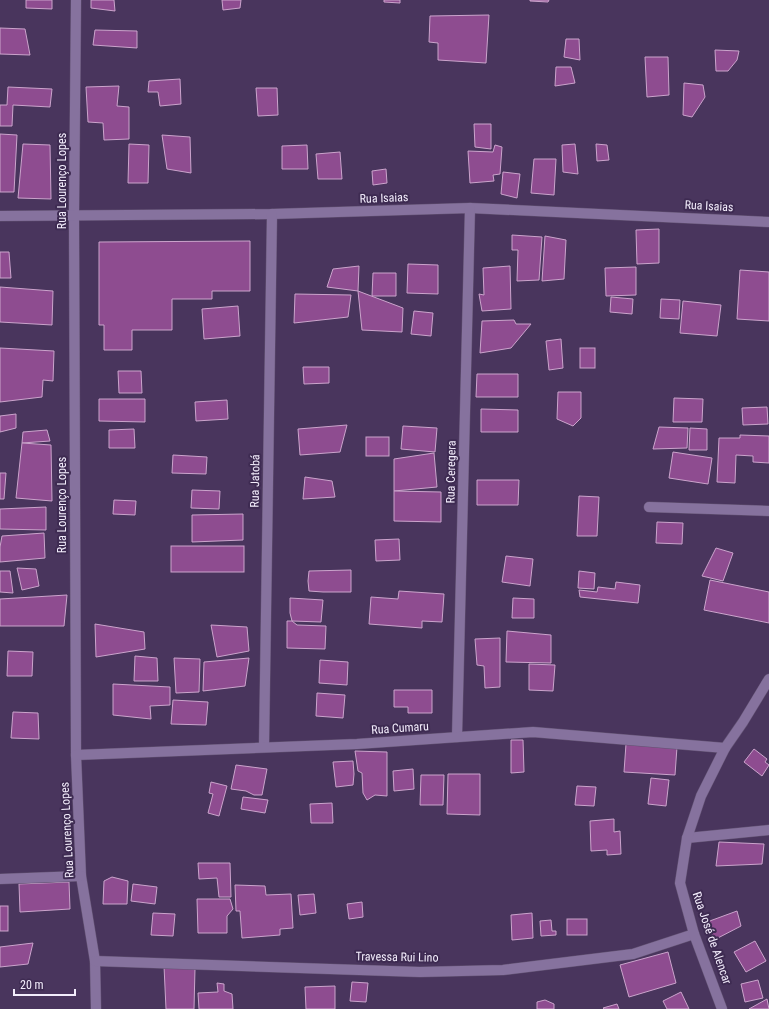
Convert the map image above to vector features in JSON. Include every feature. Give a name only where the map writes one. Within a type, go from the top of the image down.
[{"type":"street","name":"Rua Lourenço Lopes","points":[[76,0],[74,215],[76,755],[81,876],[95,961],[96,1009]]},
{"type":"street","name":"Rua Isaias","points":[[0,216],[272,214],[470,208],[769,222]]},
{"type":"street","name":"Rua Ceregera","points":[[457,737],[470,208]]},
{"type":"street","name":"Rua Jatobá","points":[[264,747],[272,214]]},
{"type":"street","points":[[648,507],[769,511]]},
{"type":"street","name":"Rua José de Alencar","points":[[722,1009],[694,934],[680,883],[687,838],[701,796],[725,748],[769,680]]},
{"type":"street","name":"Rua Cumaru","points":[[76,755],[357,744],[533,732],[725,748]]},
{"type":"street","points":[[687,838],[769,830]]},
{"type":"street","points":[[0,879],[81,876]]},
{"type":"street","name":"Travessa Rui Lino","points":[[95,961],[420,972],[503,970],[633,954],[694,934]]},
{"type":"building","points":[[26,0],[52,0],[52,9],[26,8]]},
{"type":"building","points":[[91,0],[114,0],[115,11],[91,8]]},
{"type":"building","points":[[222,0],[241,0],[240,8],[223,10]]},
{"type":"building","points":[[384,0],[400,0],[400,3],[384,2]]},
{"type":"building","points":[[530,0],[549,0],[548,2]]},
{"type":"building","points":[[489,15],[486,63],[438,60],[438,43],[429,42],[430,16]]},
{"type":"building","points":[[0,28],[25,29],[30,55],[0,54]]},
{"type":"building","points":[[95,30],[137,31],[137,48],[93,45]]},
{"type":"building","points":[[566,39],[579,39],[580,60],[564,57]]},
{"type":"building","points":[[715,50],[739,51],[737,60],[728,71],[716,71]]},
{"type":"building","points":[[645,57],[668,57],[669,95],[647,97]]},
{"type":"building","points":[[556,67],[571,67],[575,83],[555,86]]},
{"type":"building","points":[[180,79],[181,104],[160,106],[158,92],[148,92],[149,81]]},
{"type":"building","points":[[684,83],[703,85],[705,97],[692,117],[683,115]]},
{"type":"building","points":[[119,86],[117,106],[129,107],[129,139],[104,140],[103,123],[88,122],[86,87]]},
{"type":"building","points":[[8,87],[52,89],[50,107],[13,105],[12,126],[0,126],[0,105],[7,105]]},
{"type":"building","points":[[256,88],[277,88],[278,115],[258,116]]},
{"type":"building","points":[[474,124],[491,124],[491,149],[475,147]]},
{"type":"building","points":[[0,134],[17,135],[14,192],[0,192]]},
{"type":"building","points":[[162,135],[190,137],[191,173],[167,169]]},
{"type":"building","points":[[23,144],[50,145],[51,199],[18,198]]},
{"type":"building","points":[[129,144],[149,145],[148,183],[128,183]]},
{"type":"building","points":[[575,144],[578,174],[563,172],[562,145]]},
{"type":"building","points":[[596,144],[607,145],[609,160],[597,161]]},
{"type":"building","points":[[307,145],[308,169],[282,169],[282,146]]},
{"type":"building","points":[[495,145],[502,147],[500,174],[493,175],[494,181],[470,183],[468,151],[493,152]]},
{"type":"building","points":[[340,152],[342,179],[318,179],[316,154]]},
{"type":"building","points":[[534,159],[556,159],[554,195],[531,193]]},
{"type":"building","points":[[386,169],[387,183],[373,185],[372,171]]},
{"type":"building","points":[[503,172],[520,174],[517,198],[501,194]]},
{"type":"building","points":[[659,229],[659,263],[637,264],[636,230]]},
{"type":"building","points":[[512,235],[542,237],[539,280],[517,281],[518,250],[512,250]]},
{"type":"building","points":[[545,236],[566,240],[564,279],[542,281]]},
{"type":"building","points":[[250,241],[250,291],[212,291],[212,299],[172,299],[172,330],[132,330],[132,350],[104,350],[104,325],[99,325],[99,242]]},
{"type":"building","points":[[0,252],[9,252],[11,278],[0,278]]},
{"type":"building","points":[[408,264],[438,265],[438,294],[407,293]]},
{"type":"building","points":[[359,266],[358,291],[327,287],[333,269]]},
{"type":"building","points":[[510,266],[511,309],[482,311],[479,294],[484,295],[483,268]]},
{"type":"building","points":[[636,267],[636,295],[606,296],[605,268]]},
{"type":"building","points":[[740,270],[769,272],[769,321],[737,319]]},
{"type":"building","points":[[373,273],[396,273],[396,296],[372,296]]},
{"type":"building","points":[[0,287],[53,291],[52,325],[0,322]]},
{"type":"building","points":[[358,291],[403,308],[402,332],[362,330]]},
{"type":"building","points":[[295,294],[351,295],[348,317],[294,323]]},
{"type":"building","points":[[611,297],[633,299],[632,314],[610,312]]},
{"type":"building","points":[[661,299],[680,300],[679,319],[660,318]]},
{"type":"building","points":[[683,301],[721,305],[717,336],[680,333]]},
{"type":"building","points":[[238,306],[240,336],[204,339],[202,309]]},
{"type":"building","points":[[414,311],[433,313],[431,336],[411,334]]},
{"type":"building","points":[[514,320],[516,324],[531,324],[511,348],[480,353],[482,321]]},
{"type":"building","points":[[561,339],[563,368],[549,370],[546,341]]},
{"type":"building","points":[[0,348],[54,351],[53,381],[43,380],[42,397],[0,402]]},
{"type":"building","points":[[580,348],[595,348],[595,368],[580,368]]},
{"type":"building","points":[[303,367],[329,367],[329,383],[304,384]]},
{"type":"building","points":[[118,371],[141,371],[142,393],[119,393]]},
{"type":"building","points":[[477,374],[518,374],[518,397],[476,397]]},
{"type":"building","points":[[558,392],[581,392],[581,418],[573,426],[557,419]]},
{"type":"building","points":[[674,398],[703,399],[702,422],[673,422]]},
{"type":"building","points":[[99,399],[145,399],[145,422],[99,421]]},
{"type":"building","points":[[227,400],[228,419],[196,421],[195,402]]},
{"type":"building","points":[[767,407],[768,424],[743,425],[742,408]]},
{"type":"building","points":[[481,409],[518,410],[518,432],[481,432]]},
{"type":"building","points":[[16,414],[16,428],[0,432],[0,416]]},
{"type":"building","points":[[347,425],[340,452],[300,455],[298,429]]},
{"type":"building","points":[[403,426],[437,428],[435,452],[401,449]]},
{"type":"building","points":[[659,427],[688,428],[687,448],[653,449]]},
{"type":"building","points":[[690,428],[707,429],[707,450],[689,450]]},
{"type":"building","points":[[134,429],[135,448],[109,448],[109,430]]},
{"type":"building","points":[[47,430],[50,441],[22,443],[23,432]]},
{"type":"building","points":[[740,435],[769,436],[769,463],[753,462],[753,456],[736,455],[735,483],[717,482],[719,438],[740,438]]},
{"type":"building","points":[[366,437],[389,437],[389,456],[366,456]]},
{"type":"building","points":[[22,443],[51,445],[52,501],[16,498]]},
{"type":"building","points":[[673,452],[712,458],[708,484],[669,478]]},
{"type":"building","points":[[434,453],[437,487],[394,491],[394,459]]},
{"type":"building","points":[[173,455],[207,457],[206,474],[172,473]]},
{"type":"building","points":[[0,473],[6,473],[4,499],[0,499]]},
{"type":"building","points":[[305,477],[332,481],[335,497],[303,499]]},
{"type":"building","points":[[477,480],[519,480],[518,505],[477,505]]},
{"type":"building","points":[[192,490],[220,491],[219,509],[191,508]]},
{"type":"building","points":[[394,491],[441,492],[441,522],[394,521]]},
{"type":"building","points":[[579,496],[599,497],[597,536],[577,536]]},
{"type":"building","points":[[114,500],[136,501],[135,515],[113,514]]},
{"type":"building","points":[[46,507],[46,530],[0,529],[0,509]]},
{"type":"building","points":[[243,514],[243,540],[192,542],[192,515]]},
{"type":"building","points":[[657,522],[683,523],[682,544],[656,543]]},
{"type":"building","points":[[44,533],[45,558],[0,562],[2,536]]},
{"type":"building","points":[[399,539],[400,560],[376,561],[375,540]]},
{"type":"building","points":[[171,546],[244,546],[244,572],[171,572]]},
{"type":"building","points":[[716,548],[733,553],[723,581],[702,576]]},
{"type":"building","points":[[506,556],[533,559],[530,586],[502,582]]},
{"type":"building","points":[[17,568],[36,569],[39,586],[22,590]]},
{"type":"building","points":[[351,570],[351,592],[309,591],[309,571]]},
{"type":"building","points":[[0,571],[10,571],[13,593],[0,592]]},
{"type":"building","points":[[579,571],[595,573],[594,589],[578,588]]},
{"type":"building","points":[[710,580],[769,592],[769,623],[704,610]]},
{"type":"building","points":[[616,582],[640,585],[638,603],[580,597],[579,590],[597,592],[598,587],[615,589]]},
{"type":"building","points":[[399,591],[444,594],[442,622],[422,621],[422,628],[369,624],[371,597],[398,599]]},
{"type":"building","points":[[67,595],[64,626],[0,626],[0,599]]},
{"type":"building","points":[[290,598],[323,600],[321,622],[292,621],[290,613]]},
{"type":"building","points":[[513,598],[534,599],[534,618],[512,618]]},
{"type":"building","points":[[287,621],[292,621],[297,625],[326,626],[325,649],[287,648]]},
{"type":"building","points":[[95,624],[144,632],[145,649],[96,657]]},
{"type":"building","points":[[211,625],[247,627],[249,651],[217,657]]},
{"type":"building","points":[[507,631],[551,635],[551,663],[506,662]]},
{"type":"building","points":[[500,638],[500,687],[485,688],[484,666],[477,665],[475,639]]},
{"type":"building","points":[[8,651],[33,652],[32,676],[7,676]]},
{"type":"building","points":[[135,656],[157,658],[158,681],[134,681]]},
{"type":"building","points":[[174,658],[200,659],[199,692],[176,693]]},
{"type":"building","points":[[249,658],[245,686],[203,691],[204,662]]},
{"type":"building","points":[[320,660],[348,662],[347,685],[319,683]]},
{"type":"building","points":[[529,664],[555,665],[553,691],[529,690]]},
{"type":"building","points":[[113,684],[170,687],[170,705],[150,706],[151,719],[113,715]]},
{"type":"building","points":[[394,690],[432,690],[432,713],[408,713],[408,707],[394,707]]},
{"type":"building","points":[[317,693],[345,695],[343,718],[316,716]]},
{"type":"building","points":[[173,700],[208,702],[206,725],[171,724]]},
{"type":"building","points":[[13,712],[38,713],[39,739],[11,738]]},
{"type":"building","points":[[511,740],[523,740],[524,772],[511,773]]},
{"type":"building","points":[[626,744],[677,747],[675,775],[624,772]]},
{"type":"building","points":[[754,749],[767,759],[765,762],[769,765],[762,776],[744,762]]},
{"type":"building","points":[[355,751],[387,752],[387,796],[375,795],[367,800],[363,793],[362,773],[358,771]]},
{"type":"building","points":[[353,761],[353,785],[336,787],[333,762]]},
{"type":"building","points":[[236,765],[267,769],[262,795],[254,795],[246,791],[231,789]]},
{"type":"building","points":[[413,769],[414,789],[394,791],[393,771]]},
{"type":"building","points":[[448,774],[480,774],[480,815],[447,814]]},
{"type":"building","points":[[421,775],[444,775],[443,805],[420,805]]},
{"type":"building","points":[[651,778],[669,780],[666,806],[648,804]]},
{"type":"building","points":[[211,782],[227,786],[219,816],[208,813],[213,794],[209,793]]},
{"type":"building","points":[[577,786],[596,787],[594,806],[575,805]]},
{"type":"building","points":[[243,797],[268,800],[265,813],[241,809]]},
{"type":"building","points":[[332,803],[333,823],[311,823],[310,804]]},
{"type":"building","points":[[614,819],[614,832],[620,831],[621,854],[607,855],[607,850],[591,851],[590,821]]},
{"type":"building","points":[[719,842],[764,844],[762,864],[716,866]]},
{"type":"building","points":[[198,863],[230,863],[231,897],[219,897],[217,878],[199,879]]},
{"type":"building","points":[[112,877],[128,881],[127,904],[103,904],[104,881]]},
{"type":"building","points":[[69,882],[70,909],[20,912],[19,884]]},
{"type":"building","points":[[133,884],[157,887],[155,904],[131,901]]},
{"type":"building","points":[[235,885],[265,886],[266,895],[291,894],[293,928],[280,929],[280,935],[242,938],[240,911],[236,911]]},
{"type":"building","points":[[314,894],[316,913],[300,915],[298,895]]},
{"type":"building","points":[[197,899],[230,899],[233,909],[227,916],[227,933],[198,933]]},
{"type":"building","points":[[362,902],[363,917],[349,919],[347,904]]},
{"type":"building","points":[[0,906],[8,906],[8,931],[0,931]]},
{"type":"building","points":[[737,911],[741,926],[714,940],[707,922]]},
{"type":"building","points":[[153,913],[175,914],[173,936],[151,935]]},
{"type":"building","points":[[532,913],[533,938],[512,940],[511,915]]},
{"type":"building","points":[[567,919],[587,919],[587,935],[567,935]]},
{"type":"building","points":[[551,920],[552,931],[556,931],[556,935],[541,936],[540,921]]},
{"type":"building","points":[[755,941],[766,961],[746,972],[734,952]]},
{"type":"building","points":[[33,943],[28,964],[0,967],[0,947]]},
{"type":"building","points":[[668,952],[676,983],[629,997],[620,965]]},
{"type":"building","points":[[164,966],[195,968],[194,1009],[166,1009]]},
{"type":"building","points":[[758,980],[763,998],[745,1002],[741,984]]},
{"type":"building","points":[[352,982],[368,983],[366,1002],[350,1001]]},
{"type":"building","points":[[217,983],[224,984],[224,991],[232,994],[233,1009],[199,1009],[198,993],[218,992]]},
{"type":"building","points":[[335,986],[335,1009],[306,1009],[305,987]]},
{"type":"building","points":[[681,992],[689,1009],[667,1009],[663,1001]]},
{"type":"building","points":[[767,999],[769,1009],[749,1009]]},
{"type":"building","points":[[545,1000],[554,1004],[554,1009],[537,1009],[537,1002]]},
{"type":"building","points":[[617,1004],[619,1009],[603,1008]]}]
